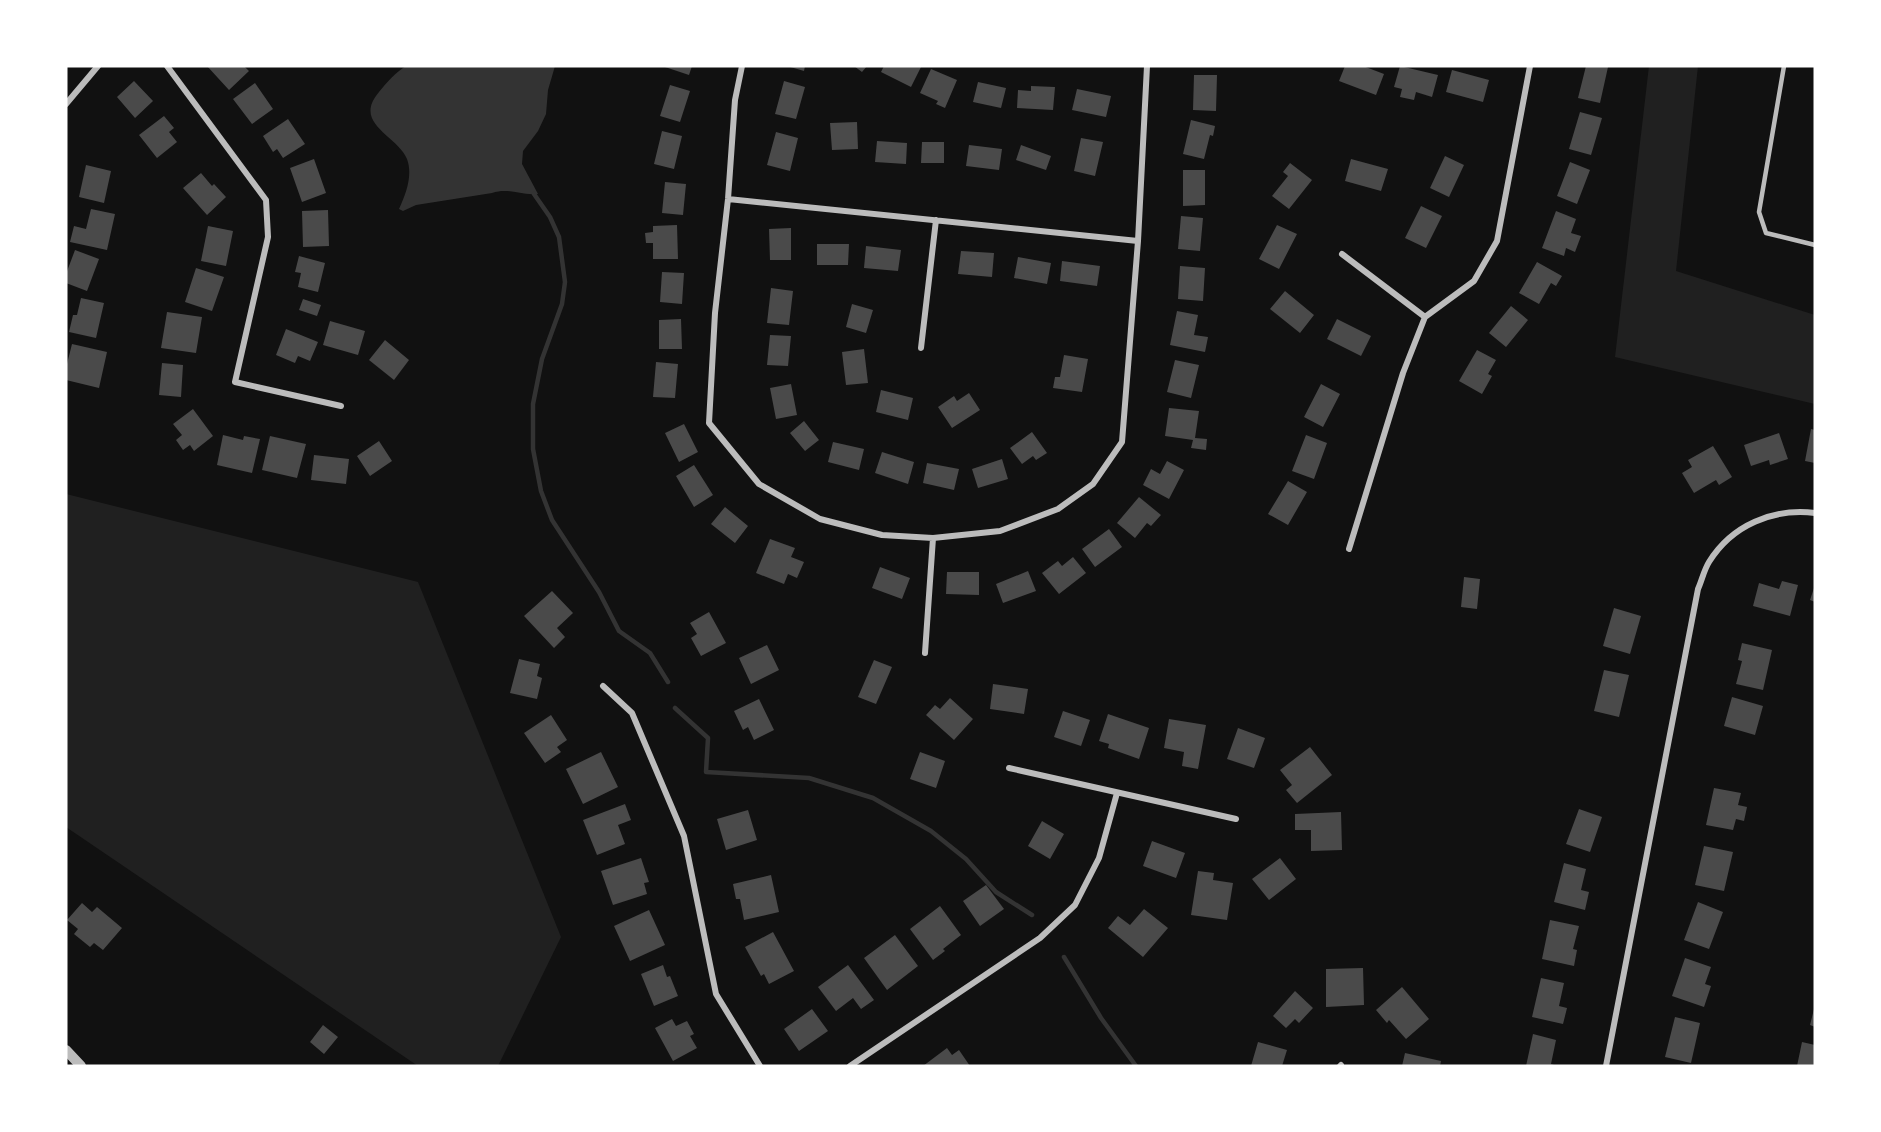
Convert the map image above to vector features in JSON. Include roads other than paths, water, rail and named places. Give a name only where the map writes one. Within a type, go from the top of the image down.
[{"type":"street","points":[[66,104],[98,66]]},
{"type":"street","points":[[166,66],[266,200],[268,237],[235,382],[341,406]]},
{"type":"street","points":[[742,66],[735,100],[728,199],[715,313],[709,423],[759,484],[820,519],[882,535],[933,538],[1000,531],[1058,509],[1094,484],[1122,442],[1138,241],[1147,66]]},
{"type":"street","points":[[1349,549],[1403,374],[1425,317],[1474,281],[1497,241],[1530,66]]},
{"type":"street","points":[[728,199],[1138,241]]},
{"type":"street","points":[[921,348],[936,220]]},
{"type":"street","points":[[1342,254],[1425,317]]},
{"type":"street","points":[[1606,1066],[1698,589],[1709,562],[1730,538],[1755,521],[1783,512],[1815,513]]},
{"type":"street","points":[[926,653],[933,538]]},
{"type":"street","points":[[603,686],[632,713],[680,826],[684,836],[716,994],[760,1066]]},
{"type":"street","points":[[1009,768],[1236,819]]},
{"type":"street","points":[[850,1066],[1040,938],[1076,905],[1099,858],[1117,793]]},
{"type":"street","points":[[66,1050],[81,1066]]},
{"type":"lane","points":[[1784,66],[1759,212],[1766,233],[1815,246]]},
{"type":"waterway","points":[[534,194],[550,217],[559,237],[565,282],[562,304],[542,359],[533,404],[533,449],[541,491],[552,520],[599,592],[619,631],[650,653],[668,682]]},
{"type":"waterway","points":[[675,708],[708,738],[706,772],[809,778],[873,798],[931,831],[966,859],[996,892],[1032,915]]},
{"type":"waterway","points":[[1064,957],[1101,1018],[1136,1066]]}]
